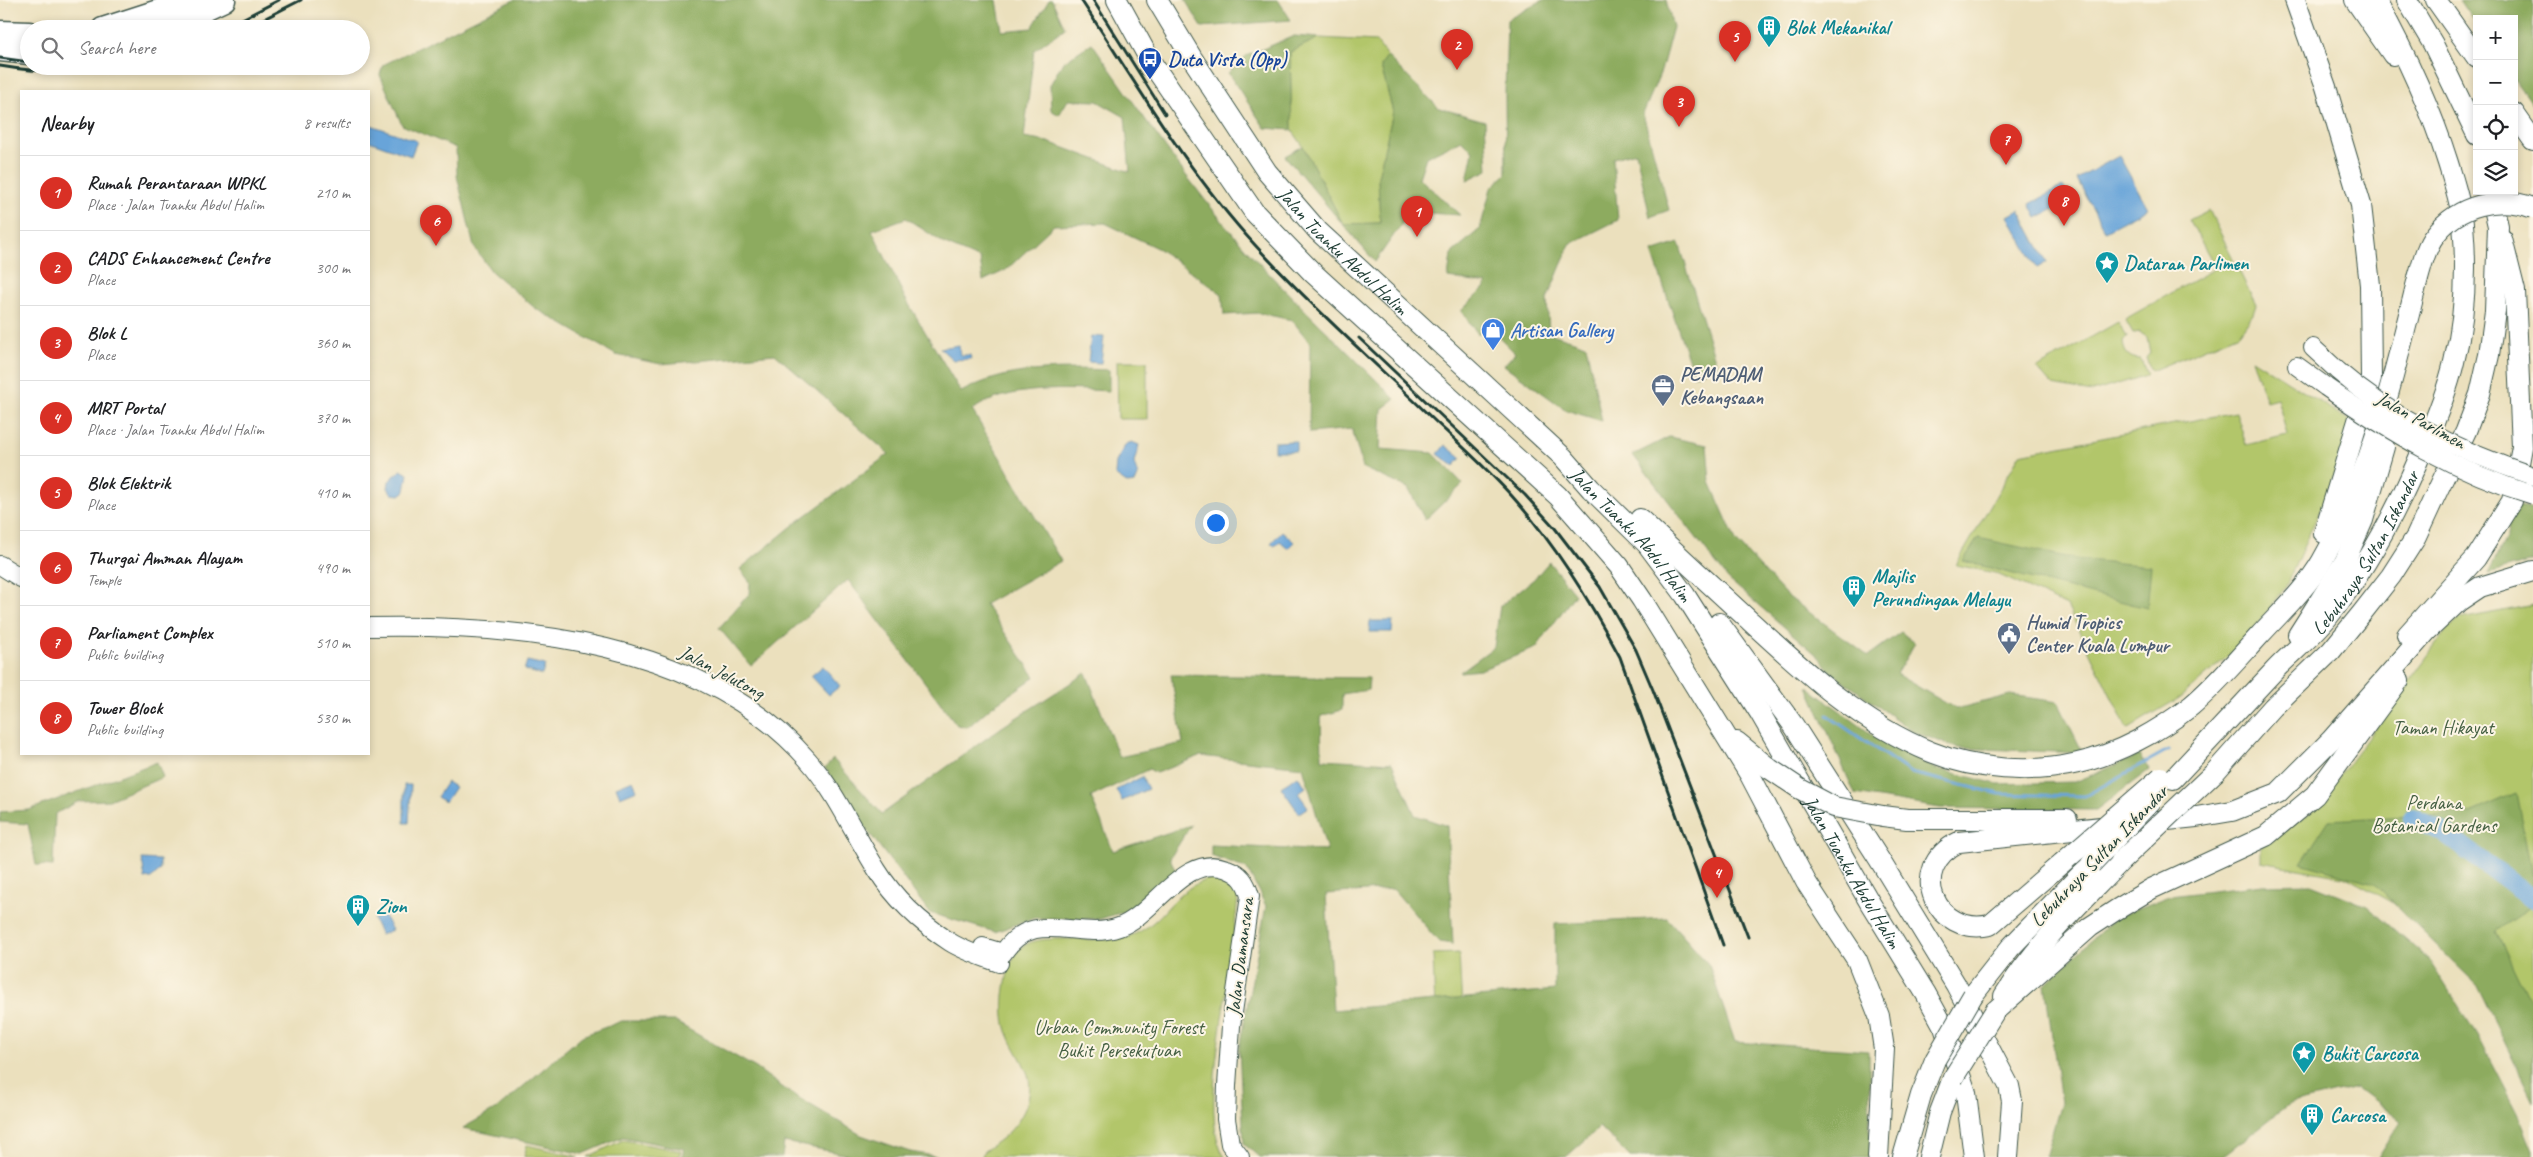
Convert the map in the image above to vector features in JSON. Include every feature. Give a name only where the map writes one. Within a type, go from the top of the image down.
[{"type":"highway","points":[[131,20],[192,0]]},
{"type":"highway","points":[[181,20],[224,0]]},
{"type":"highway","points":[[0,32],[20,33]]},
{"type":"highway","points":[[0,50],[20,52]]},
{"type":"main road","name":"Jalan Tuanku Abdul Halim","points":[[1117,0],[1151,62],[1254,212],[1313,273],[1574,512],[1619,566],[1722,728],[1750,775],[1806,882],[1857,960],[1878,1016],[1884,1049],[1878,1157]]},
{"type":"main road","name":"Jalan Tuanku Abdul Halim","points":[[1157,0],[1192,58],[1267,172],[1318,231],[1563,457],[1591,489],[1647,544],[1685,595],[1728,659],[1944,1027],[1966,1093],[1972,1124],[1974,1157]]},
{"type":"main road","points":[[2292,601],[2324,533],[2371,378],[2372,333],[2370,285],[2361,205],[2326,86],[2295,0]]},
{"type":"main road","points":[[2355,0],[2395,58],[2454,183]]},
{"type":"main road","name":"Lebuhraya Sultan Iskandar","points":[[1903,1157],[1921,1094],[1935,1060],[1973,995],[2010,948],[2091,864],[2167,778],[2233,716],[2275,670],[2326,620],[2352,586],[2371,556],[2410,482],[2443,403],[2454,361],[2462,316],[2464,285],[2463,224],[2454,183],[2428,104],[2412,67],[2376,0]]},
{"type":"main road","points":[[2407,0],[2432,44],[2473,127]]},
{"type":"main road","points":[[2436,0],[2473,52]]},
{"type":"main road","points":[[2518,119],[2533,140]]},
{"type":"main road","name":"Lebuhraya Sultan Iskandar","points":[[1995,1011],[2016,975],[2041,946],[2121,861],[2215,772],[2272,707],[2331,650],[2391,576],[2416,537],[2466,431],[2480,394],[2489,355],[2495,311],[2498,226],[2491,195]]},
{"type":"main road","points":[[1563,457],[1609,490],[1821,684],[1878,726],[1931,753],[1974,765],[2021,769],[2079,764],[2118,749],[2153,732],[2189,707],[2217,682],[2292,601],[2322,560],[2359,485],[2380,426],[2424,258],[2435,235],[2456,216],[2474,207],[2489,203],[2507,202],[2533,208]]},
{"type":"main road","points":[[2331,740],[2411,628],[2476,558],[2512,501],[2522,447],[2515,291],[2498,226]]},
{"type":"main road","points":[[2275,670],[2329,590],[2345,561],[2363,520],[2377,478],[2390,418],[2398,362]]},
{"type":"main road","points":[[1647,544],[1681,574],[1794,726],[1956,985],[2009,1086],[2012,1102],[2008,1157]]},
{"type":"main road","points":[[2167,778],[2062,863],[1990,925],[1975,927],[1953,920],[1941,911],[1932,897],[1931,875],[1934,864],[1944,851],[1958,842],[2196,817],[2232,811],[2278,793],[2331,740],[2427,630],[2459,601],[2480,587],[2533,571]]},
{"type":"main road","points":[[1929,1157],[1940,1112],[1953,1078],[1995,1011],[2090,927],[2151,889],[2206,866],[2266,836],[2315,795],[2405,672],[2427,630]]},
{"type":"main road","points":[[1722,728],[1770,769],[1800,788],[1834,806],[1883,816],[1907,819],[2049,820],[2196,817]]},
{"type":"street","name":"Jalan Parlimen","points":[[2313,348],[2357,388],[2421,428],[2487,459],[2533,476]]},
{"type":"street","name":"Jalan Parlimen","points":[[2297,366],[2408,442],[2476,474],[2533,495]]},
{"type":"street","points":[[2320,383],[2333,366]]},
{"type":"street","points":[[0,565],[20,577]]},
{"type":"street","name":"Jalan Jelutong","points":[[370,627],[458,628],[546,638],[614,650],[666,666],[730,696],[766,719],[808,760],[838,801],[878,872],[907,909],[951,943],[1005,952]]},
{"type":"street","name":"Jalan Damansara","points":[[954,936],[988,941],[1005,952],[1024,932],[1042,928],[1097,930],[1116,928],[1134,921],[1180,878],[1210,866],[1222,867],[1235,872],[1246,882],[1250,896],[1231,1026],[1226,1111],[1230,1144],[1240,1157]]},
{"type":"street","name":"Jalan Jelutong","points":[[927,924],[954,936]]},
{"type":"green space","points":[[514,0],[997,0],[1002,31],[1032,28],[1049,0],[1052,0],[1065,28],[1034,50],[1024,138],[1048,142],[1130,172],[1125,117],[1097,101],[1068,100],[1059,115],[1051,110],[1050,85],[1063,62],[1092,43],[1166,148],[1225,225],[1282,287],[1395,399],[1382,409],[1380,449],[1433,453],[1463,484],[1425,520],[1408,488],[1363,468],[1352,429],[1309,433],[1310,343],[1292,320],[1259,313],[1224,315],[1222,294],[1159,249],[1105,223],[1054,225],[1006,270],[983,281],[980,259],[945,244],[906,218],[872,230],[905,298],[961,392],[996,378],[1033,371],[1052,369],[1109,370],[1109,391],[1038,390],[1020,392],[986,402],[972,410],[1061,561],[985,604],[1035,677],[991,707],[968,727],[957,725],[848,580],[751,666],[719,628],[749,594],[750,582],[740,569],[797,522],[889,454],[775,354],[661,364],[616,355],[535,308],[492,272],[474,247],[457,176],[456,148],[402,125],[380,75],[383,65]]},
{"type":"green space","points":[[1185,0],[1278,0],[1291,20],[1202,27]]},
{"type":"green space","points":[[1543,0],[1666,0],[1673,27],[1661,71],[1643,114],[1669,210],[1650,217],[1636,152],[1613,158],[1618,220],[1570,244],[1547,299],[1549,333],[1586,345],[1602,421],[1566,410],[1504,365],[1515,353],[1488,326],[1478,334],[1461,311],[1488,284],[1448,278],[1451,254],[1480,229],[1491,188],[1506,174],[1505,94],[1507,20]]},
{"type":"green space","points":[[2460,0],[2533,0],[2533,106],[2518,85],[2518,15],[2473,15],[2473,19]]},
{"type":"green space","points":[[1294,36],[1319,38],[1290,52],[1292,130],[1265,128],[1228,73],[1246,56]]},
{"type":"green space","points":[[1319,38],[1376,41],[1387,56],[1381,66],[1393,112],[1378,177],[1380,223],[1343,224],[1303,146],[1292,130],[1290,52]]},
{"type":"green space","points":[[1387,56],[1439,108],[1485,121],[1488,170],[1467,180],[1473,151],[1461,140],[1426,157],[1419,178],[1460,215],[1410,212],[1375,262],[1285,156],[1303,146],[1343,224],[1380,223],[1378,177],[1393,112],[1381,66]]},
{"type":"green space","points":[[2209,210],[2256,305],[2253,314],[2239,334],[2151,371],[2146,358],[2150,353],[2147,337],[2139,332],[2133,333],[2125,319],[2216,268],[2189,220]]},
{"type":"green space","points":[[1679,243],[1717,366],[1694,376],[1652,252]]},
{"type":"green space","points":[[2118,322],[2127,337],[2123,342],[2126,353],[2131,357],[2141,359],[2147,375],[2092,392],[2052,385],[2037,368]]},
{"type":"green space","points":[[2252,359],[2353,423],[2324,501],[2285,588],[2242,644],[2181,697],[2127,729],[2067,606],[1995,573],[1956,565],[2020,454],[2236,412],[2246,445],[2287,435],[2277,398],[2266,401]]},
{"type":"green space","points":[[1117,361],[1147,361],[1147,419],[1118,419]]},
{"type":"green space","points":[[1669,437],[1707,445],[1710,482],[1736,541],[1786,595],[1868,656],[1901,632],[1915,643],[1896,674],[1956,709],[2010,695],[2058,702],[2083,753],[1957,748],[1912,731],[1831,672],[1818,656],[1728,579],[1633,455]]},
{"type":"green space","points":[[2511,504],[2533,510],[2533,561],[2488,573],[2507,536]]},
{"type":"green space","points":[[1978,538],[2075,559],[2151,566],[2147,608],[1963,561]]},
{"type":"green space","points":[[1549,562],[1575,594],[1536,648],[1480,670],[1460,672],[1494,647],[1500,606],[1534,579]]},
{"type":"green space","name":"Perdana Botanical Gardens","points":[[2533,605],[2533,1079],[2475,972],[2432,925],[2348,878],[2261,862],[2261,847],[2315,810],[2448,628],[2461,619]]},
{"type":"green space","points":[[1086,673],[1119,757],[1183,743],[1171,675],[1369,678],[1368,690],[1342,694],[1342,710],[1321,716],[1322,759],[1392,763],[1415,815],[1447,826],[1453,944],[1439,942],[1393,889],[1326,894],[1333,1010],[1555,990],[1555,924],[1667,918],[1709,965],[1735,1042],[1869,1051],[1870,1157],[1630,1157],[1600,1127],[1566,1157],[1259,1157],[1244,1144],[1239,1049],[1266,906],[1247,869],[1211,856],[1211,845],[1327,851],[1303,767],[1200,756],[1156,773],[1149,769],[1091,797],[1113,851],[1191,825],[1170,858],[1176,872],[1133,909],[1100,919],[1034,918],[995,932],[930,913],[864,826],[825,768],[833,759],[882,814],[1002,727]]},
{"type":"green space","points":[[1808,687],[1871,734],[1934,768],[1997,784],[2075,782],[2140,755],[2149,770],[2096,810],[1940,808],[1855,794]]},
{"type":"green space","points":[[157,762],[163,777],[109,800],[79,801],[55,814],[53,866],[36,865],[28,824],[0,822],[0,812],[29,810]]},
{"type":"green space","points":[[2516,793],[2533,880],[2533,905],[2496,931],[2532,1006],[2533,1101],[2477,985],[2374,884],[2301,863],[2329,820],[2470,813]]},
{"type":"green space","name":"Urban Community Forest Bukit Persekutuan","points":[[1211,878],[1221,879],[1231,885],[1238,897],[1215,1072],[1214,1122],[1218,1142],[1225,1157],[982,1157],[983,1152],[1004,1137],[1020,1119],[1029,1096],[1030,1088],[1027,1072],[1009,1036],[1005,1025],[1004,1013],[1004,994],[1007,978],[1011,964],[1018,951],[1031,942],[1059,939],[1109,939],[1125,937],[1139,932],[1157,919],[1188,889]]},
{"type":"green space","points":[[2311,884],[2367,906],[2430,961],[2477,1035],[2518,1114],[2533,1151],[2533,1157],[2378,1157],[2401,1121],[2356,1087],[2291,1103],[2221,1157],[2045,1157],[2061,1103],[2045,984],[2116,917],[2170,896],[2263,885]]},
{"type":"green space","points":[[1459,953],[1462,1010],[1435,1011],[1433,954]]},
{"type":"green space","points":[[622,1021],[674,1021],[756,1068],[789,1092],[861,1135],[910,1152],[941,1157],[858,1157],[784,1142],[782,1157],[682,1157],[684,1149],[623,1137],[583,1154],[463,1128],[498,1108],[582,1036]]},
{"type":"green space","points":[[623,1140],[681,1151],[679,1157],[588,1157]]},
{"type":"green space","points":[[527,1145],[579,1157],[524,1157]]},
{"type":"water","points":[[371,125],[417,141],[411,156],[370,141]]},
{"type":"water","points":[[2119,156],[2148,208],[2105,231],[2077,179]]},
{"type":"water","points":[[2063,186],[2071,200],[2037,218],[2030,204]]},
{"type":"water","points":[[2019,210],[2047,262],[2037,268],[2008,216]]},
{"type":"water","points":[[1091,336],[1104,337],[1101,363],[1088,362]]},
{"type":"water","points":[[959,345],[960,355],[970,355],[971,359],[953,360],[940,348]]},
{"type":"water","points":[[1296,441],[1296,451],[1274,451],[1274,442]]},
{"type":"water","points":[[1132,442],[1139,445],[1134,463],[1138,476],[1135,483],[1128,484],[1115,475],[1116,462],[1126,444]]},
{"type":"water","points":[[1445,445],[1461,458],[1454,466],[1438,454]]},
{"type":"water","points":[[401,470],[408,474],[405,491],[400,495],[392,494],[388,488],[389,481]]},
{"type":"water","points":[[1282,531],[1294,542],[1288,548],[1280,541],[1275,546],[1271,543]]},
{"type":"water","points":[[1370,621],[1393,621],[1392,632],[1369,632]]},
{"type":"water","points":[[527,661],[545,665],[542,675],[524,670]]},
{"type":"water","points":[[823,666],[840,686],[829,695],[811,676]]},
{"type":"water","points":[[1298,776],[1306,787],[1298,793],[1308,807],[1299,813],[1281,787]]},
{"type":"water","points":[[1142,777],[1148,789],[1122,801],[1116,790]]},
{"type":"water","points":[[633,780],[637,790],[620,797],[616,787]]},
{"type":"water","points":[[447,782],[455,787],[445,802],[437,797]]},
{"type":"water","points":[[404,785],[411,785],[409,823],[404,823]]},
{"type":"water","points":[[142,859],[160,860],[160,870],[151,878],[145,879]]},
{"type":"water","points":[[383,914],[392,930],[381,935],[373,919]]},
{"type":"waterway","points":[[1827,715],[1911,773],[2000,794],[2085,796],[2168,750]]},
{"type":"waterway","points":[[2413,818],[2444,833],[2533,899]]},
{"type":"railway","points":[[240,20],[279,0]]},
{"type":"railway","points":[[262,20],[301,0]]},
{"type":"railway","points":[[1081,0],[1163,126],[1230,217],[1299,291],[1499,482],[1533,521],[1561,558],[1598,617],[1620,657],[1723,945]]},
{"type":"railway","points":[[1093,0],[1165,114]]},
{"type":"railway","points":[[0,58],[20,61]]},
{"type":"railway","points":[[0,66],[20,69]]},
{"type":"railway","points":[[1359,338],[1525,495],[1554,527],[1600,587],[1636,650],[1653,690],[1748,937]]},
{"type":"place","name":"Blok Mekanikal","points":[[1769,48]]},
{"type":"place","name":"Blok Elektrik","points":[[1735,62]]},
{"type":"place","name":"CADS Enhancement Centre","points":[[1457,70]]},
{"type":"place","name":"Duta Vista (Opp)","points":[[1150,80]]},
{"type":"place","name":"Blok L","points":[[1679,127]]},
{"type":"place","name":"Parliament Complex","points":[[2006,165]]},
{"type":"place","name":"Tower Block","points":[[2064,226]]},
{"type":"place","name":"Rumah Perantaraan WPKL","points":[[1417,237]]},
{"type":"place","name":"Thurgai Amman Alayam","points":[[436,246]]},
{"type":"place","name":"Dataran Parlimen","points":[[2107,284]]},
{"type":"place","name":"Artisan Gallery","points":[[1493,351]]},
{"type":"place","name":"PEMADAM Kebangsaan","points":[[1663,407]]},
{"type":"place","name":"Majlis Perundingan Melayu","points":[[1854,608]]},
{"type":"place","name":"Humid Tropics Center Kuala Lumpur","points":[[2009,655]]},
{"type":"place","name":"MRT Portal","points":[[1717,898]]},
{"type":"place","name":"Zion","points":[[358,927]]},
{"type":"place","name":"Bukit Carcosa","points":[[2304,1074]]},
{"type":"place","name":"Carcosa","points":[[2312,1136]]},
{"type":"park label","name":"Taman Hikayat","points":[[2443,727]]}]
